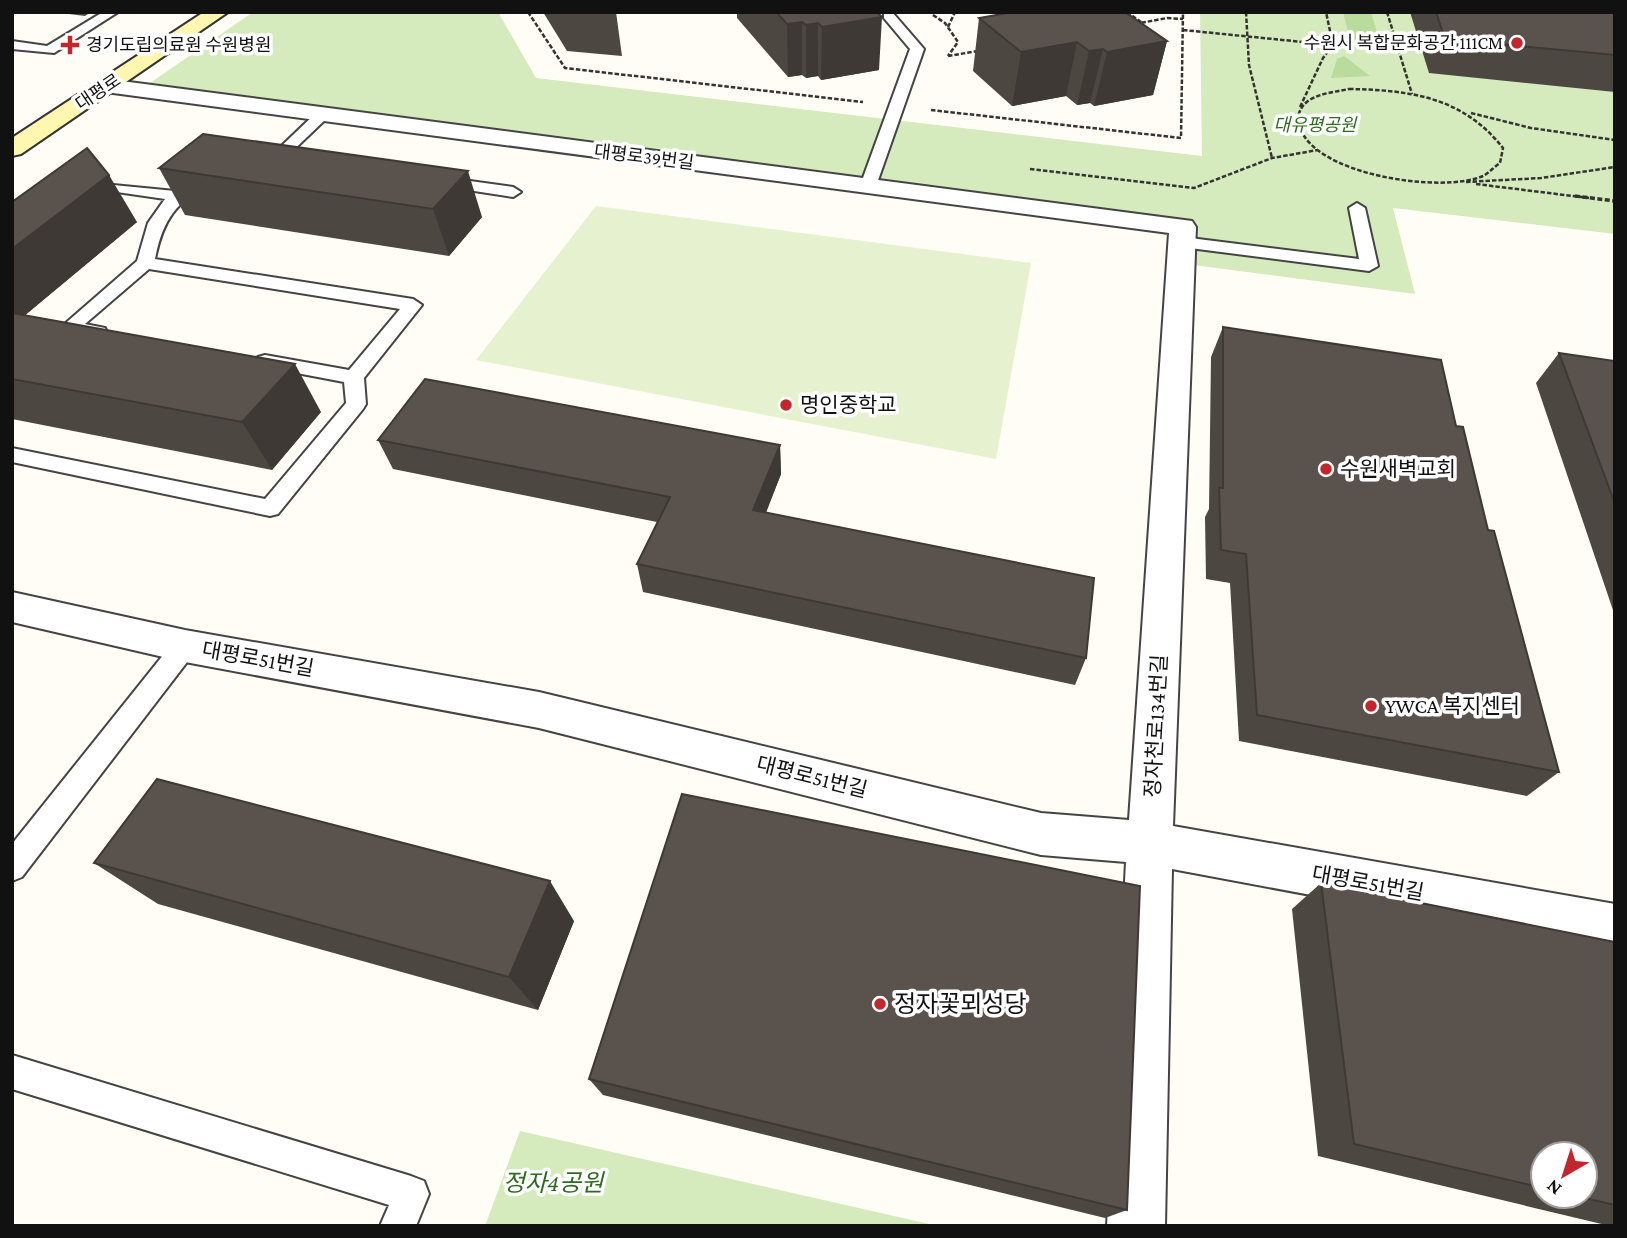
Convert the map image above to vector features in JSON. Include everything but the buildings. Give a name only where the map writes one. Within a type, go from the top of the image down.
[{"type":"street","name":"대평로","points":[[12,149],[218,12]]},
{"type":"street","name":"대평로39번길","points":[[106,86],[868,186],[1182,234]]},
{"type":"street","name":"정자천로134번길","points":[[1136,1226],[1150,843],[1182,234]]},
{"type":"street","name":"대평로51번길","points":[[12,607],[185,646],[539,710],[1041,834],[1150,843],[1615,928]]},
{"type":"lane","points":[[12,45],[49,50],[112,12]]},
{"type":"lane","points":[[868,186],[917,49],[888,15]]},
{"type":"lane","points":[[303,162],[271,160],[323,115]]},
{"type":"lane","points":[[46,336],[69,328],[145,263],[157,219],[175,196],[220,170]]},
{"type":"lane","points":[[421,179],[513,192]]},
{"type":"lane","points":[[109,187],[175,196]]},
{"type":"lane","points":[[1182,234],[1369,266],[1357,208]]},
{"type":"lane","points":[[12,454],[270,508],[356,404],[354,377],[413,305],[145,263]]},
{"type":"lane","points":[[69,328],[110,335]]},
{"type":"lane","points":[[245,358],[354,377]]},
{"type":"lane","points":[[12,867],[185,646]]},
{"type":"lane","points":[[12,1072],[411,1194],[398,1226]]},
{"type":"path","points":[[528,12],[565,68]]},
{"type":"path","points":[[948,27],[955,12]]},
{"type":"path","points":[[1127,12],[1142,23]]},
{"type":"path","points":[[1181,138],[1183,12]]},
{"type":"path","points":[[1246,12],[1249,65],[1272,158]]},
{"type":"path","points":[[1326,12],[1333,45],[1323,58],[1298,113],[1297,126],[1319,150],[1355,169],[1388,178],[1423,183],[1525,180],[1583,174],[1615,167]]},
{"type":"path","points":[[1387,12],[1412,94]]},
{"type":"path","points":[[1129,25],[1167,18],[1183,19]]},
{"type":"path","points":[[1182,30],[1333,45]]},
{"type":"path","points":[[948,56],[986,49]]},
{"type":"path","points":[[1298,113],[1307,101],[1325,93],[1378,89],[1412,94],[1531,128],[1615,140]]},
{"type":"path","points":[[1458,109],[1493,132],[1503,148],[1500,163],[1484,175],[1458,182]]},
{"type":"path","points":[[1030,169],[1194,188],[1272,158],[1319,150]]},
{"type":"path","points":[[1458,182],[1615,201]]},
{"type":"green space","name":"대유평공원","points":[[253,12],[498,12],[536,78],[1202,156],[1200,12],[1615,12],[1615,234],[1393,208],[1415,294],[1193,265],[1193,222],[150,83]]},
{"type":"green space","points":[[1343,12],[1371,12],[1381,46],[1351,43]]},
{"type":"green space","points":[[1344,56],[1370,76],[1331,78],[1337,59]]},
{"type":"green space","points":[[596,206],[1031,263],[996,459],[476,360]]},
{"type":"green space","name":"정자4공원","points":[[520,1131],[938,1226],[485,1226]]},
{"type":"place","name":"수원시 복합문화공간 111CM","points":[[1517,43]]},
{"type":"place","name":"경기도립의료원 수원병원","points":[[70,45]]},
{"type":"place","name":"명인중학교","points":[[786,405]]},
{"type":"place","name":"수원새벽교회","points":[[1326,469]]},
{"type":"place","name":"YWCA 복지센터","points":[[1371,706]]},
{"type":"place","name":"정자꽃뫼성당","points":[[880,1004]]}]
